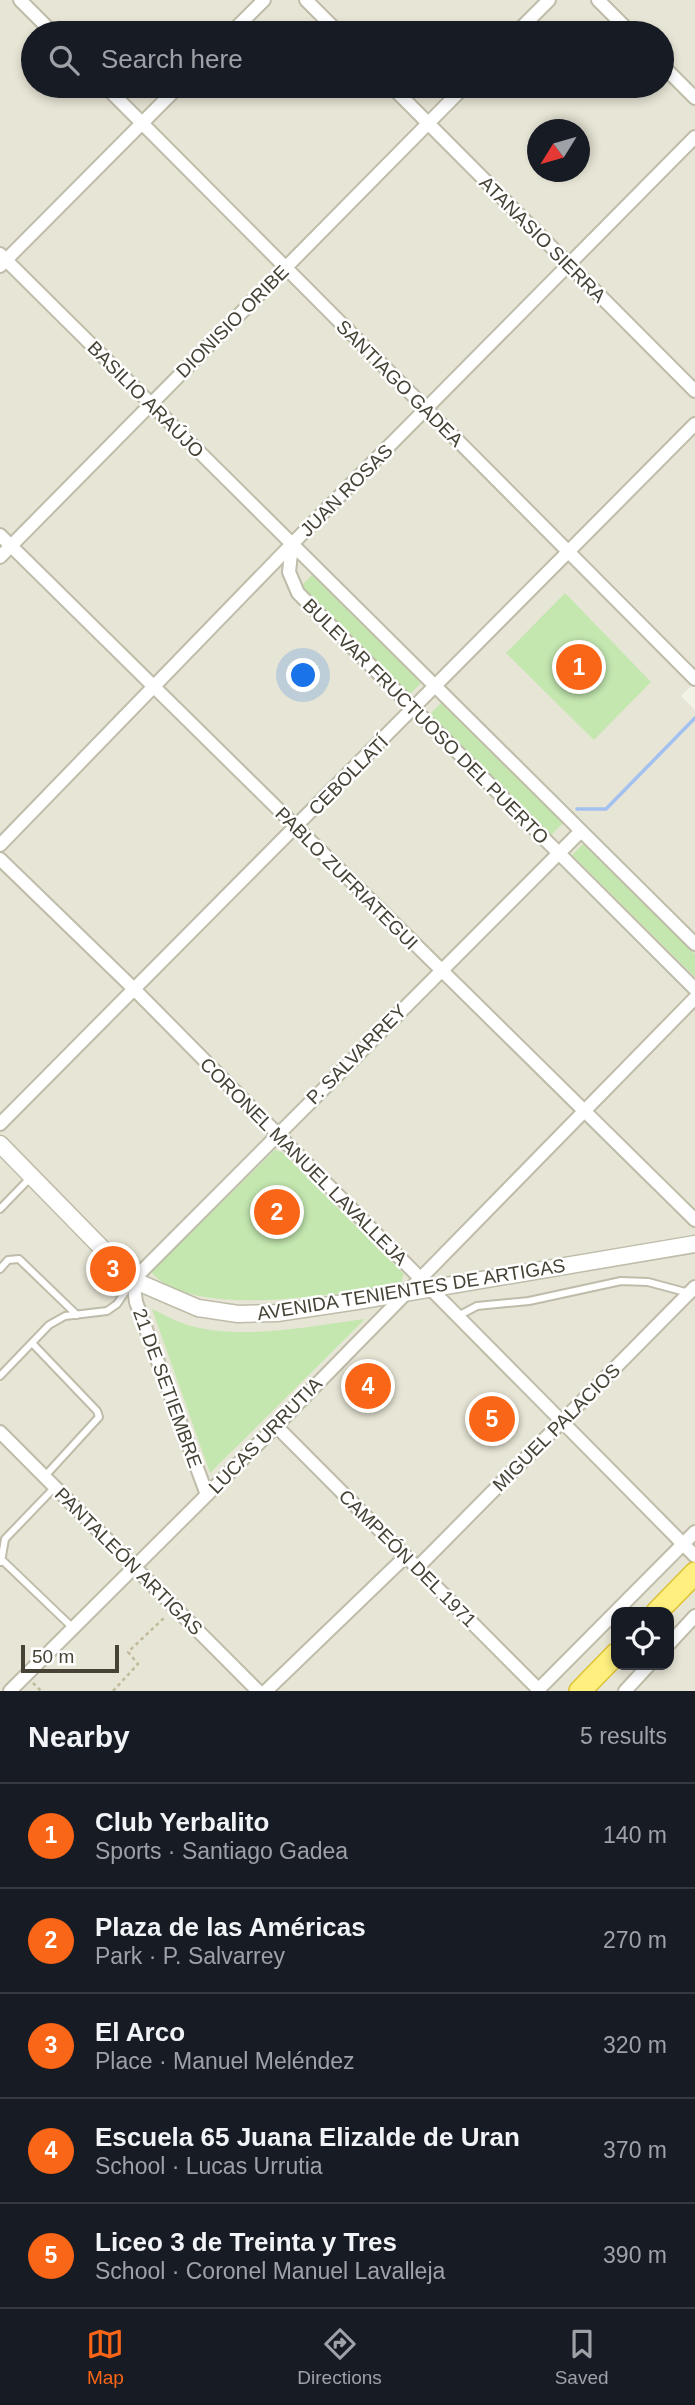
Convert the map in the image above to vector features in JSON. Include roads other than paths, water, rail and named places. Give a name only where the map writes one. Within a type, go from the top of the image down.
[{"type":"highway","points":[[662,1607],[695,1573]]},
{"type":"highway","points":[[580,1691],[611,1659]]},
{"type":"street","points":[[20,0],[41,21]]},
{"type":"street","points":[[244,21],[264,0]]},
{"type":"street","points":[[306,0],[327,21]]},
{"type":"street","points":[[528,21],[549,0]]},
{"type":"street","points":[[598,0],[619,21]]},
{"type":"street","points":[[674,77],[695,98]]},
{"type":"street","name":"SANTIAGO GADEA","points":[[117,98],[695,679]]},
{"type":"street","points":[[2,260],[168,98]]},
{"type":"street","name":"ATANASIO SIERRA","points":[[403,98],[695,391]]},
{"type":"street","name":"DIONISIO ORIBE","points":[[0,556],[453,98]]},
{"type":"street","name":"JUAN ROSAS","points":[[0,845],[292,544],[695,137]]},
{"type":"street","name":"BASILIO ARAÚJO","points":[[2,260],[292,544]]},
{"type":"street","name":"CEBOLLATÍ","points":[[0,1124],[695,424]]},
{"type":"street","name":"PABLO ZUFRIATEGUI","points":[[0,535],[695,1220]]},
{"type":"street","name":"BULEVAR FRUCTUOSO DEL PUERTO","points":[[292,544],[695,944]]},
{"type":"street","name":"BULEVAR FRUCTUOSO DEL PUERTO","points":[[292,544],[289,572],[298,593],[695,989]]},
{"type":"street","name":"P. SALVARREY","points":[[133,1280],[439,970],[581,831]]},
{"type":"street","name":"CORONEL MANUEL LAVALLEJA","points":[[0,859],[134,989],[695,1556]]},
{"type":"street","points":[[424,1283],[582,1111],[695,998]]},
{"type":"street","points":[[0,1144],[133,1280]]},
{"type":"street","name":"AVENIDA TENIENTES DE ARTIGAS","points":[[133,1280],[198,1308],[238,1314],[277,1313],[403,1293],[424,1283],[695,1244]]},
{"type":"street","name":"21 DE SETIEMBRE","points":[[133,1280],[136,1302],[207,1495]]},
{"type":"street","name":"MIGUEL PALACIOS","points":[[417,1568],[692,1290]]},
{"type":"street","name":"LUCAS URRUTIA","points":[[10,1691],[276,1426],[403,1293]]},
{"type":"street","name":"CAMPEÓN DEL 1971","points":[[276,1426],[539,1691]]},
{"type":"street","name":"PANTALEÓN ARTIGAS","points":[[0,1432],[258,1691]]},
{"type":"street","points":[[539,1691],[695,1532]]},
{"type":"street","points":[[266,1691],[405,1556]]},
{"type":"street","points":[[674,1639],[695,1616]]},
{"type":"street","points":[[625,1691],[644,1670]]},
{"type":"lane","points":[[0,1209],[32,1177]]},
{"type":"lane","points":[[0,1269],[8,1260],[19,1259],[77,1315]]},
{"type":"lane","points":[[0,1376],[58,1319],[107,1311],[117,1304],[133,1280]]},
{"type":"lane","points":[[457,1317],[477,1306],[529,1301],[621,1281],[649,1282],[692,1290]]},
{"type":"lane","points":[[32,1343],[99,1417],[45,1476]]},
{"type":"lane","points":[[55,1486],[5,1539],[1,1561],[72,1628]]},
{"type":"waterway","points":[[577,809],[606,809],[695,718]]},
{"type":"place","name":"Club Yerbalito","points":[[579,667]]},
{"type":"place","name":"Plaza de las Américas","points":[[277,1212]]},
{"type":"place","name":"El Arco","points":[[113,1269]]},
{"type":"place","name":"Escuela 65 Juana Elizalde de Uran","points":[[368,1386]]},
{"type":"place","name":"Liceo 3 de Treinta y Tres","points":[[492,1419]]}]
